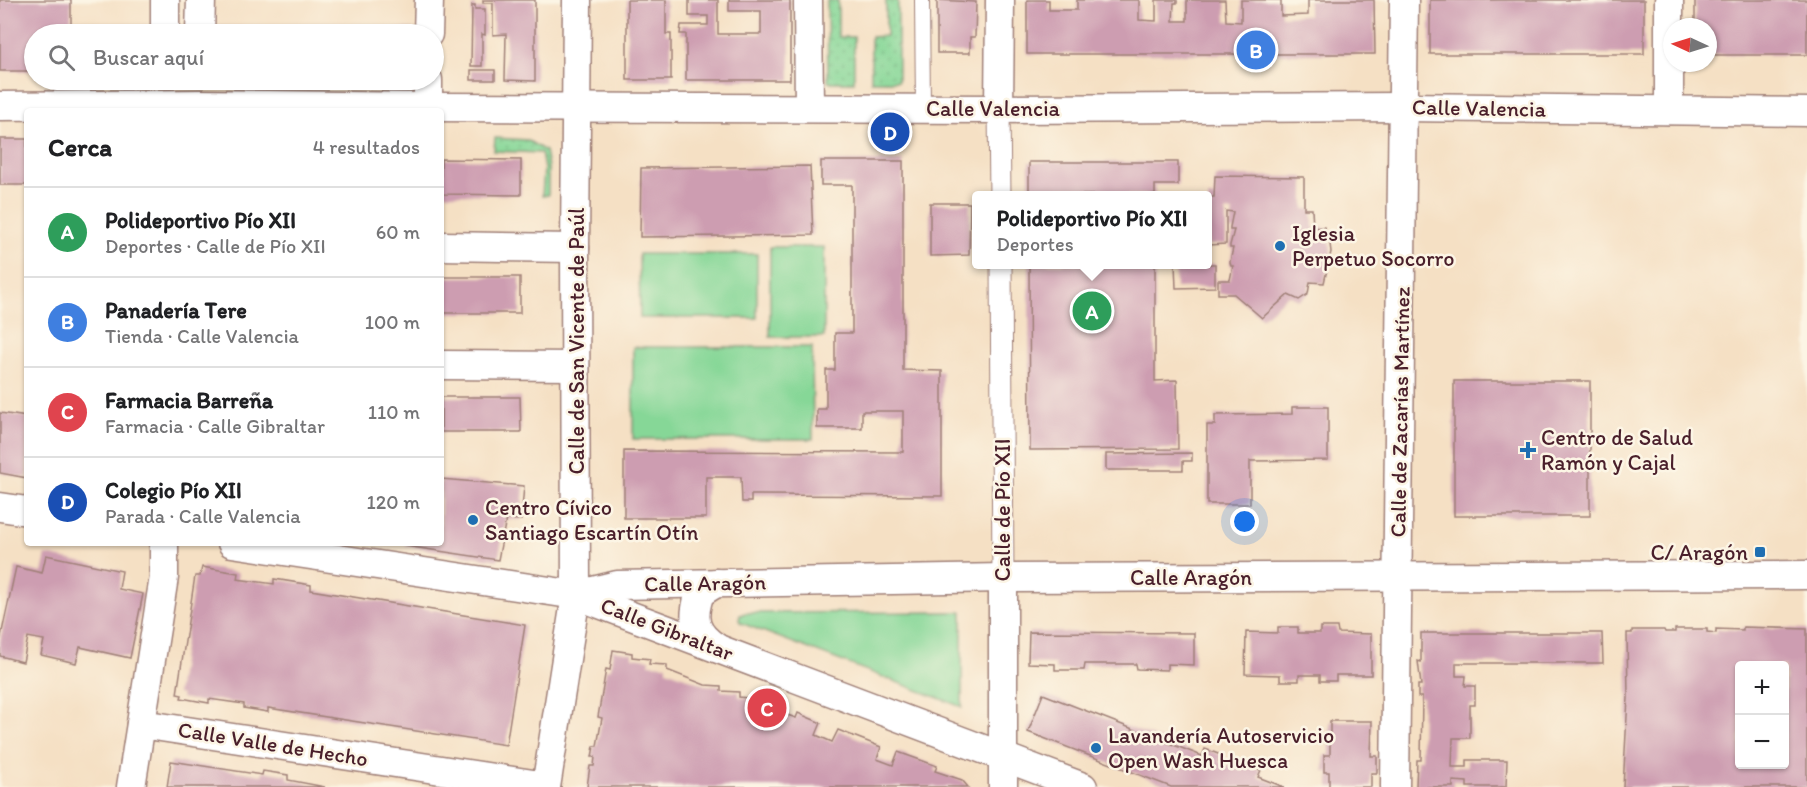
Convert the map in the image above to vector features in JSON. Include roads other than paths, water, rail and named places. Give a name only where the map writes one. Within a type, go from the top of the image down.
[{"type":"street","points":[[165,0],[165,24]]},
{"type":"street","points":[[200,24],[201,0]]},
{"type":"street","points":[[428,24],[429,0]]},
{"type":"street","name":"Calle de San Vicente de Paúl","points":[[546,787],[576,596],[577,0]]},
{"type":"street","points":[[808,0],[808,107]]},
{"type":"street","points":[[999,0],[1000,191]]},
{"type":"street","name":"Calle de Zacarías Martínez","points":[[1395,787],[1404,0]]},
{"type":"street","points":[[1669,0],[1669,110]]},
{"type":"street","name":"Calle Valencia","points":[[0,106],[165,98],[428,93],[578,106],[999,109],[1403,107],[1807,112]]},
{"type":"street","points":[[444,246],[575,248]]},
{"type":"street","name":"Calle de Pío XII","points":[[1001,269],[1003,787]]},
{"type":"street","points":[[444,365],[575,366]]},
{"type":"street","points":[[0,507],[24,511]]},
{"type":"street","points":[[131,787],[164,577],[164,546]]},
{"type":"street","name":"Calle Gibraltar","points":[[251,546],[576,596],[1083,787]]},
{"type":"street","name":"Calle Aragón","points":[[576,596],[617,585],[1003,578],[1807,575]]},
{"type":"street","points":[[716,583],[700,593],[695,616],[700,635],[717,648]]},
{"type":"street","name":"Calle Valle de Hecho","points":[[141,724],[546,787]]},
{"type":"lane","points":[[922,0],[923,108]]},
{"type":"place","name":"Panadería Tere","points":[[1256,50]]},
{"type":"place","name":"Colegio Pío XII","points":[[890,132]]},
{"type":"place","name":"Iglesia Perpetuo Socorro","points":[[1280,246]]},
{"type":"place","name":"Polideportivo Pío XII","points":[[1092,311]]},
{"type":"place","name":"Centro de Salud Ramón y Cajal","points":[[1528,450]]},
{"type":"place","name":"Centro Cívico Santiago Escartín Otín","points":[[473,520]]},
{"type":"place","name":"C/ Aragón","points":[[1760,552]]},
{"type":"place","name":"Farmacia Barreña","points":[[767,708]]},
{"type":"place","name":"Lavandería Autoservicio Open Wash Huesca","points":[[1096,748]]}]
